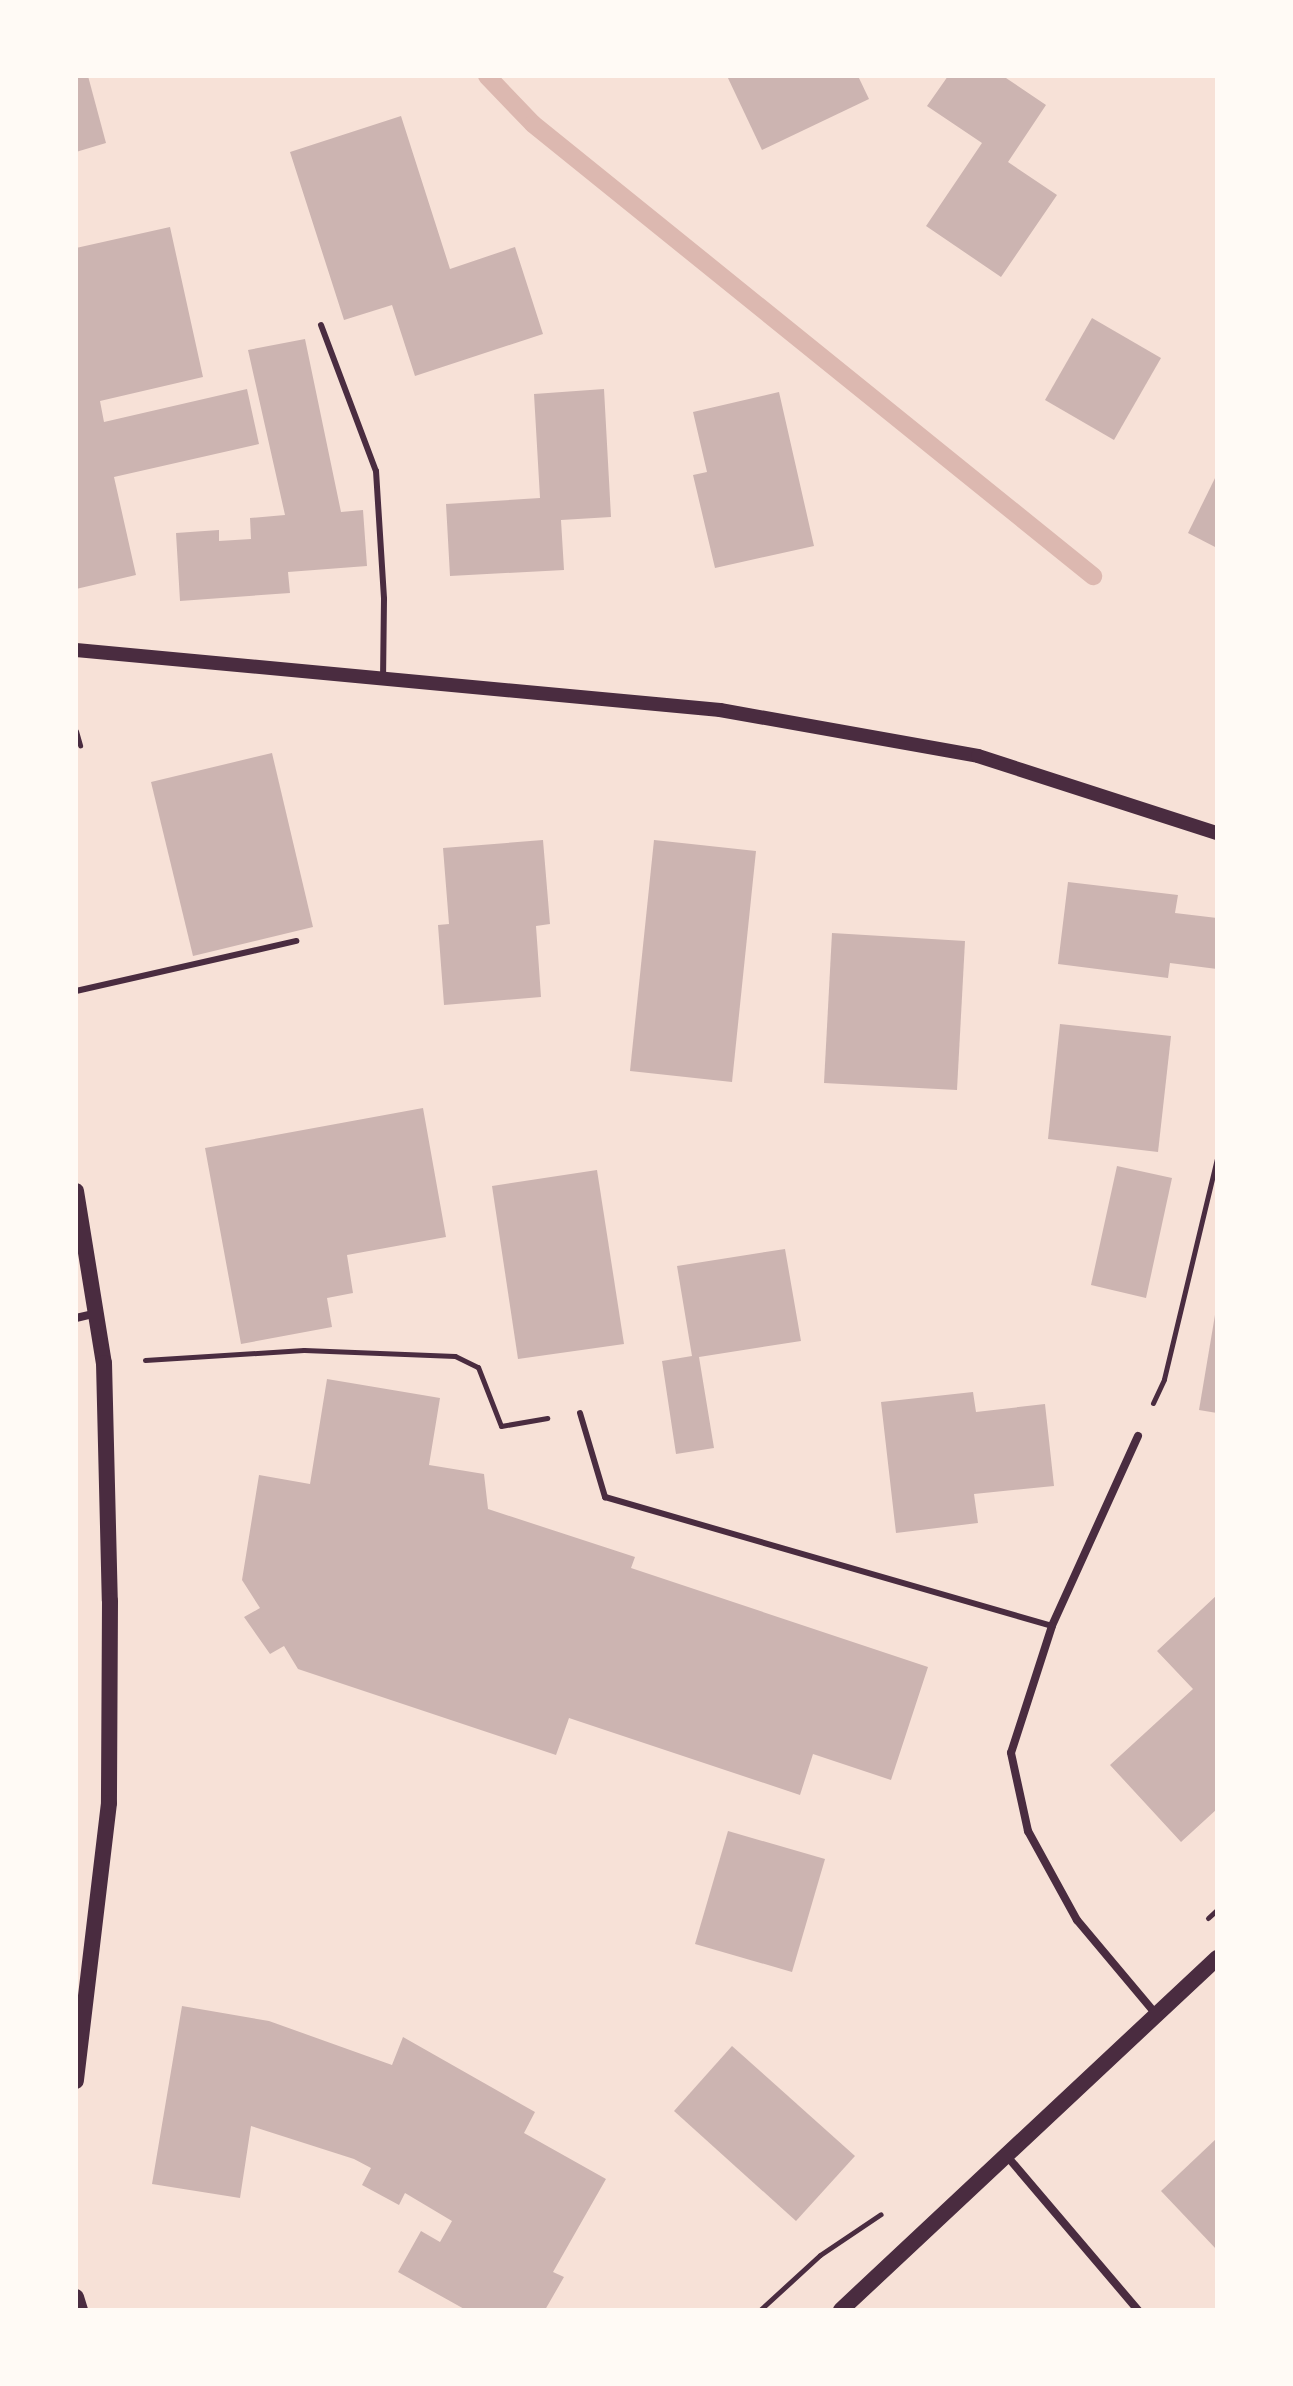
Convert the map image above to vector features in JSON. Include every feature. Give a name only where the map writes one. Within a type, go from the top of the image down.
[{"type":"main road","points":[[76,1191],[104,1363],[110,1601],[109,1803],[76,2081]]},
{"type":"main road","points":[[841,2310],[1217,1958]]},
{"type":"main road","points":[[76,2297],[80,2310]]},
{"type":"street","points":[[76,650],[383,676],[720,710],[978,756],[1217,833]]},
{"type":"street","points":[[76,1318],[94,1314]]},
{"type":"street","points":[[1138,1436],[1052,1626],[1011,1753],[1028,1831],[1077,1920],[1156,2014]]},
{"type":"street","points":[[1005,2155],[1138,2310]]},
{"type":"lane","points":[[321,325],[376,471],[384,599],[383,676]]},
{"type":"lane","points":[[76,991],[296,941]]},
{"type":"lane","points":[[580,1413],[605,1497],[1052,1626]]},
{"type":"path","points":[[76,731],[80,745]]},
{"type":"path","points":[[1138,1436],[1164,1379],[1217,1159]]},
{"type":"path","points":[[104,1363],[304,1350],[455,1356],[478,1367],[501,1426],[580,1413]]},
{"type":"building","points":[[76,76],[88,76],[106,143],[76,152]]},
{"type":"building","points":[[727,76],[858,76],[869,99],[762,150]]},
{"type":"building","points":[[948,76],[1003,76],[1046,105],[1008,162],[1057,195],[1001,277],[926,226],[982,143],[927,106]]},
{"type":"building","points":[[401,116],[450,269],[515,247],[543,334],[415,376],[392,305],[344,320],[290,152]]},
{"type":"building","points":[[170,227],[203,377],[100,401],[104,422],[247,389],[259,444],[114,477],[136,575],[76,589],[76,248]]},
{"type":"building","points":[[1092,318],[1161,358],[1114,440],[1045,400]]},
{"type":"building","points":[[305,339],[341,512],[363,510],[367,566],[288,572],[290,593],[180,601],[176,533],[219,530],[219,541],[251,539],[250,518],[285,515],[248,350]]},
{"type":"building","points":[[604,389],[611,517],[561,520],[564,570],[450,576],[446,504],[540,498],[534,394]]},
{"type":"building","points":[[779,392],[814,546],[715,568],[693,475],[707,472],[693,412]]},
{"type":"building","points":[[1217,474],[1217,548],[1188,533]]},
{"type":"building","points":[[272,753],[313,927],[193,956],[151,782]]},
{"type":"building","points":[[543,840],[550,924],[536,926],[541,997],[444,1005],[438,925],[449,924],[443,848]]},
{"type":"building","points":[[654,840],[756,851],[732,1082],[630,1071]]},
{"type":"building","points":[[1068,882],[1178,895],[1175,913],[1217,918],[1217,969],[1170,963],[1168,978],[1058,964]]},
{"type":"building","points":[[832,933],[965,941],[957,1090],[824,1083]]},
{"type":"building","points":[[1060,1024],[1171,1036],[1158,1152],[1048,1139]]},
{"type":"building","points":[[423,1108],[446,1237],[347,1255],[353,1293],[327,1298],[332,1327],[241,1344],[205,1148]]},
{"type":"building","points":[[1117,1166],[1172,1178],[1146,1298],[1091,1285]]},
{"type":"building","points":[[597,1170],[624,1344],[518,1359],[492,1186]]},
{"type":"building","points":[[785,1249],[801,1341],[699,1357],[714,1448],[676,1454],[662,1361],[692,1356],[677,1266]]},
{"type":"building","points":[[1217,1315],[1217,1413],[1199,1410]]},
{"type":"building","points":[[327,1379],[440,1398],[429,1465],[484,1474],[488,1509],[635,1557],[631,1568],[928,1667],[891,1780],[813,1754],[800,1795],[569,1718],[556,1755],[298,1669],[284,1646],[270,1654],[244,1617],[260,1608],[242,1580],[259,1475],[310,1484]]},
{"type":"building","points":[[973,1392],[976,1412],[1045,1404],[1054,1486],[974,1494],[978,1523],[896,1533],[881,1402]]},
{"type":"building","points":[[1217,1595],[1217,1809],[1181,1842],[1110,1765],[1193,1689],[1157,1651]]},
{"type":"building","points":[[728,1831],[825,1859],[792,1972],[695,1944]]},
{"type":"building","points":[[182,2006],[269,2021],[392,2065],[403,2037],[535,2112],[524,2133],[606,2179],[553,2272],[564,2277],[545,2310],[466,2310],[398,2272],[421,2231],[440,2242],[452,2221],[405,2193],[399,2205],[362,2185],[371,2168],[354,2159],[251,2126],[240,2198],[152,2184]]},
{"type":"building","points":[[732,2046],[855,2156],[796,2221],[674,2111]]},
{"type":"building","points":[[1217,2138],[1217,2250],[1161,2191]]},
{"type":"waterway","points":[[487,76],[533,124],[1093,576]]}]
